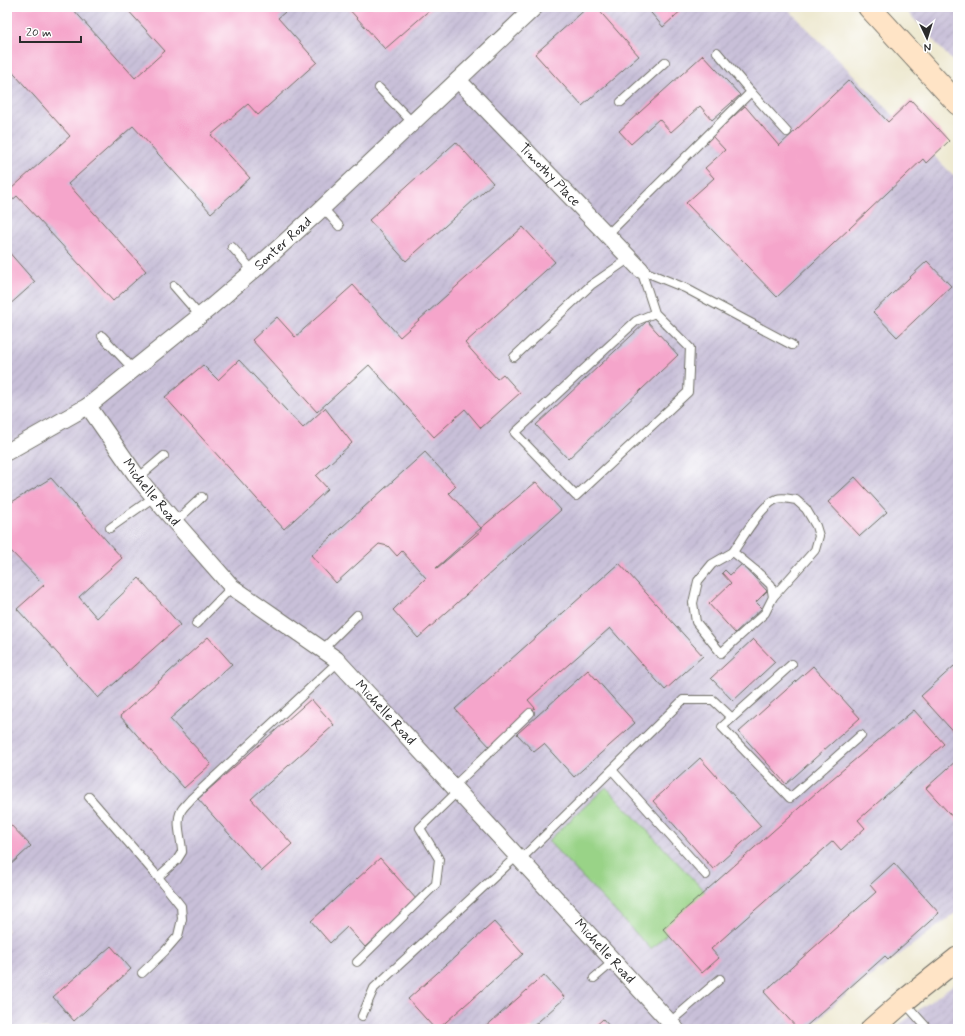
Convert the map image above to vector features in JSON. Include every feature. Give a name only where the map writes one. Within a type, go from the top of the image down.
[{"type":"street","name":"Sonter Road","points":[[7,452],[88,406],[200,316],[253,271],[535,7]]},
{"type":"street","points":[[869,7],[958,104]]},
{"type":"street","name":"Timothy Place","points":[[458,80],[636,264]]},
{"type":"street","name":"Michelle Road","points":[[88,406],[138,478],[232,587],[338,662],[673,1026]]},
{"type":"street","points":[[872,1029],[904,1001],[958,958]]},
{"type":"lane","points":[[717,52],[787,132]]},
{"type":"lane","points":[[622,102],[665,62]]},
{"type":"lane","points":[[379,88],[412,122]]},
{"type":"lane","points":[[607,235],[751,92]]},
{"type":"lane","points":[[322,207],[339,226]]},
{"type":"lane","points":[[232,247],[253,271]]},
{"type":"lane","points":[[636,264],[655,314],[690,348],[688,392],[576,496],[515,433],[636,321],[655,314]]},
{"type":"lane","points":[[636,264],[792,345]]},
{"type":"lane","points":[[514,357],[591,285],[636,264]]},
{"type":"lane","points":[[174,286],[200,316]]},
{"type":"lane","points":[[102,336],[134,370]]},
{"type":"lane","points":[[138,478],[164,456]]},
{"type":"lane","points":[[110,528],[154,497]]},
{"type":"lane","points":[[175,522],[202,497]]},
{"type":"lane","points":[[777,499],[796,500],[806,509],[816,526],[819,536],[815,550],[773,597],[765,613],[721,653],[696,622],[692,602],[698,581],[712,564],[733,552],[766,506],[777,499]]},
{"type":"lane","points":[[733,552],[771,585],[773,597]]},
{"type":"lane","points":[[196,624],[232,587]]},
{"type":"lane","points":[[322,650],[357,615]]},
{"type":"lane","points":[[158,877],[177,860],[182,852],[179,817],[181,811],[191,799],[338,662]]},
{"type":"lane","points":[[792,664],[722,727],[790,798],[861,735]]},
{"type":"lane","points":[[362,1016],[374,988],[518,858],[612,770],[683,700],[713,700],[732,718]]},
{"type":"lane","points":[[357,962],[436,884],[439,859],[420,828],[455,789],[530,713]]},
{"type":"lane","points":[[612,770],[706,875]]},
{"type":"lane","points":[[89,797],[181,906],[181,924],[178,936],[142,973]]},
{"type":"lane","points":[[594,978],[614,961]]},
{"type":"lane","points":[[673,1026],[720,979]]},
{"type":"lane","points":[[904,1001],[928,1029]]},
{"type":"shaded area","points":[[7,7],[786,7],[958,180],[958,911],[838,1001],[808,1029],[7,1029]]},
{"type":"shaded area","points":[[903,7],[958,7],[958,67]]},
{"type":"shaded area","points":[[958,981],[958,1029],[893,1029]]},
{"type":"green space","points":[[606,787],[708,895],[651,949],[548,841]]},
{"type":"building","points":[[7,7],[71,7],[135,78],[165,51],[125,7],[291,7],[278,18],[317,62],[258,115],[248,104],[211,135],[250,178],[211,213],[133,126],[68,184],[146,271],[113,301],[17,196],[7,205],[7,184],[11,189],[70,136],[7,66]]},
{"type":"building","points":[[347,7],[433,7],[385,49]]},
{"type":"building","points":[[588,7],[596,7],[639,56],[582,106],[535,54]]},
{"type":"building","points":[[646,7],[685,7],[663,27]]},
{"type":"building","points":[[703,55],[740,95],[712,120],[700,106],[671,132],[659,119],[631,144],[619,131]]},
{"type":"building","points":[[849,80],[888,122],[911,100],[949,141],[926,163],[923,159],[777,297],[686,203],[714,178],[705,168],[725,150],[712,136],[745,106],[779,146]]},
{"type":"building","points":[[456,142],[493,183],[406,261],[369,220]]},
{"type":"building","points":[[523,227],[555,262],[465,343],[497,379],[503,374],[520,393],[481,428],[465,409],[434,437],[369,365],[317,412],[252,340],[277,317],[295,337],[353,285],[400,337]]},
{"type":"building","points":[[7,250],[35,282],[7,307]]},
{"type":"building","points":[[927,261],[951,286],[897,337],[873,312]]},
{"type":"building","points":[[647,321],[678,355],[568,459],[536,425]]},
{"type":"building","points":[[239,360],[303,428],[325,408],[352,443],[316,476],[328,489],[284,529],[165,397],[203,365],[218,380]]},
{"type":"building","points":[[425,452],[456,486],[449,493],[481,528],[536,482],[561,510],[418,638],[393,610],[426,578],[402,551],[397,556],[388,546],[379,544],[336,583],[311,555]],"holes":[[[481,528],[481,531],[437,568],[436,568]]]},
{"type":"building","points":[[855,477],[887,512],[860,536],[828,502]]},
{"type":"building","points":[[51,478],[122,558],[79,597],[97,618],[139,578],[180,625],[98,698],[17,609],[44,585],[7,547],[7,505]]},
{"type":"building","points":[[619,563],[703,656],[665,690],[610,628],[528,700],[535,708],[490,747],[455,709]]},
{"type":"building","points":[[742,564],[767,591],[756,602],[762,608],[735,633],[709,604],[731,583],[722,573],[725,570],[730,575]]},
{"type":"building","points":[[208,637],[232,664],[170,719],[211,764],[184,788],[120,716]]},
{"type":"building","points":[[753,639],[775,662],[733,701],[711,678]]},
{"type":"building","points":[[813,666],[860,718],[786,784],[739,732]]},
{"type":"building","points":[[954,666],[958,670],[958,737],[921,696]]},
{"type":"building","points":[[588,670],[635,723],[574,777],[544,744],[534,752],[517,734]]},
{"type":"building","points":[[311,699],[334,725],[251,799],[292,844],[262,871],[198,799]]},
{"type":"building","points":[[914,710],[944,744],[858,820],[865,828],[841,850],[833,841],[711,949],[719,958],[702,973],[663,929],[826,784]]},
{"type":"building","points":[[700,758],[761,826],[713,869],[653,801]]},
{"type":"building","points":[[958,759],[958,823],[926,788]]},
{"type":"building","points":[[7,821],[31,846],[7,868]]},
{"type":"building","points":[[380,858],[417,900],[365,947],[347,927],[330,943],[311,921]]},
{"type":"building","points":[[894,863],[939,913],[888,959],[885,956],[803,1029],[798,1029],[764,992],[876,892],[870,885]]},
{"type":"building","points":[[494,922],[523,954],[438,1029],[435,1029],[408,999]]},
{"type":"building","points":[[111,946],[131,969],[74,1021],[53,997]]},
{"type":"building","points":[[544,975],[565,998],[530,1029],[483,1029]]},
{"type":"building","points":[[603,1019],[612,1029],[592,1029]]}]
